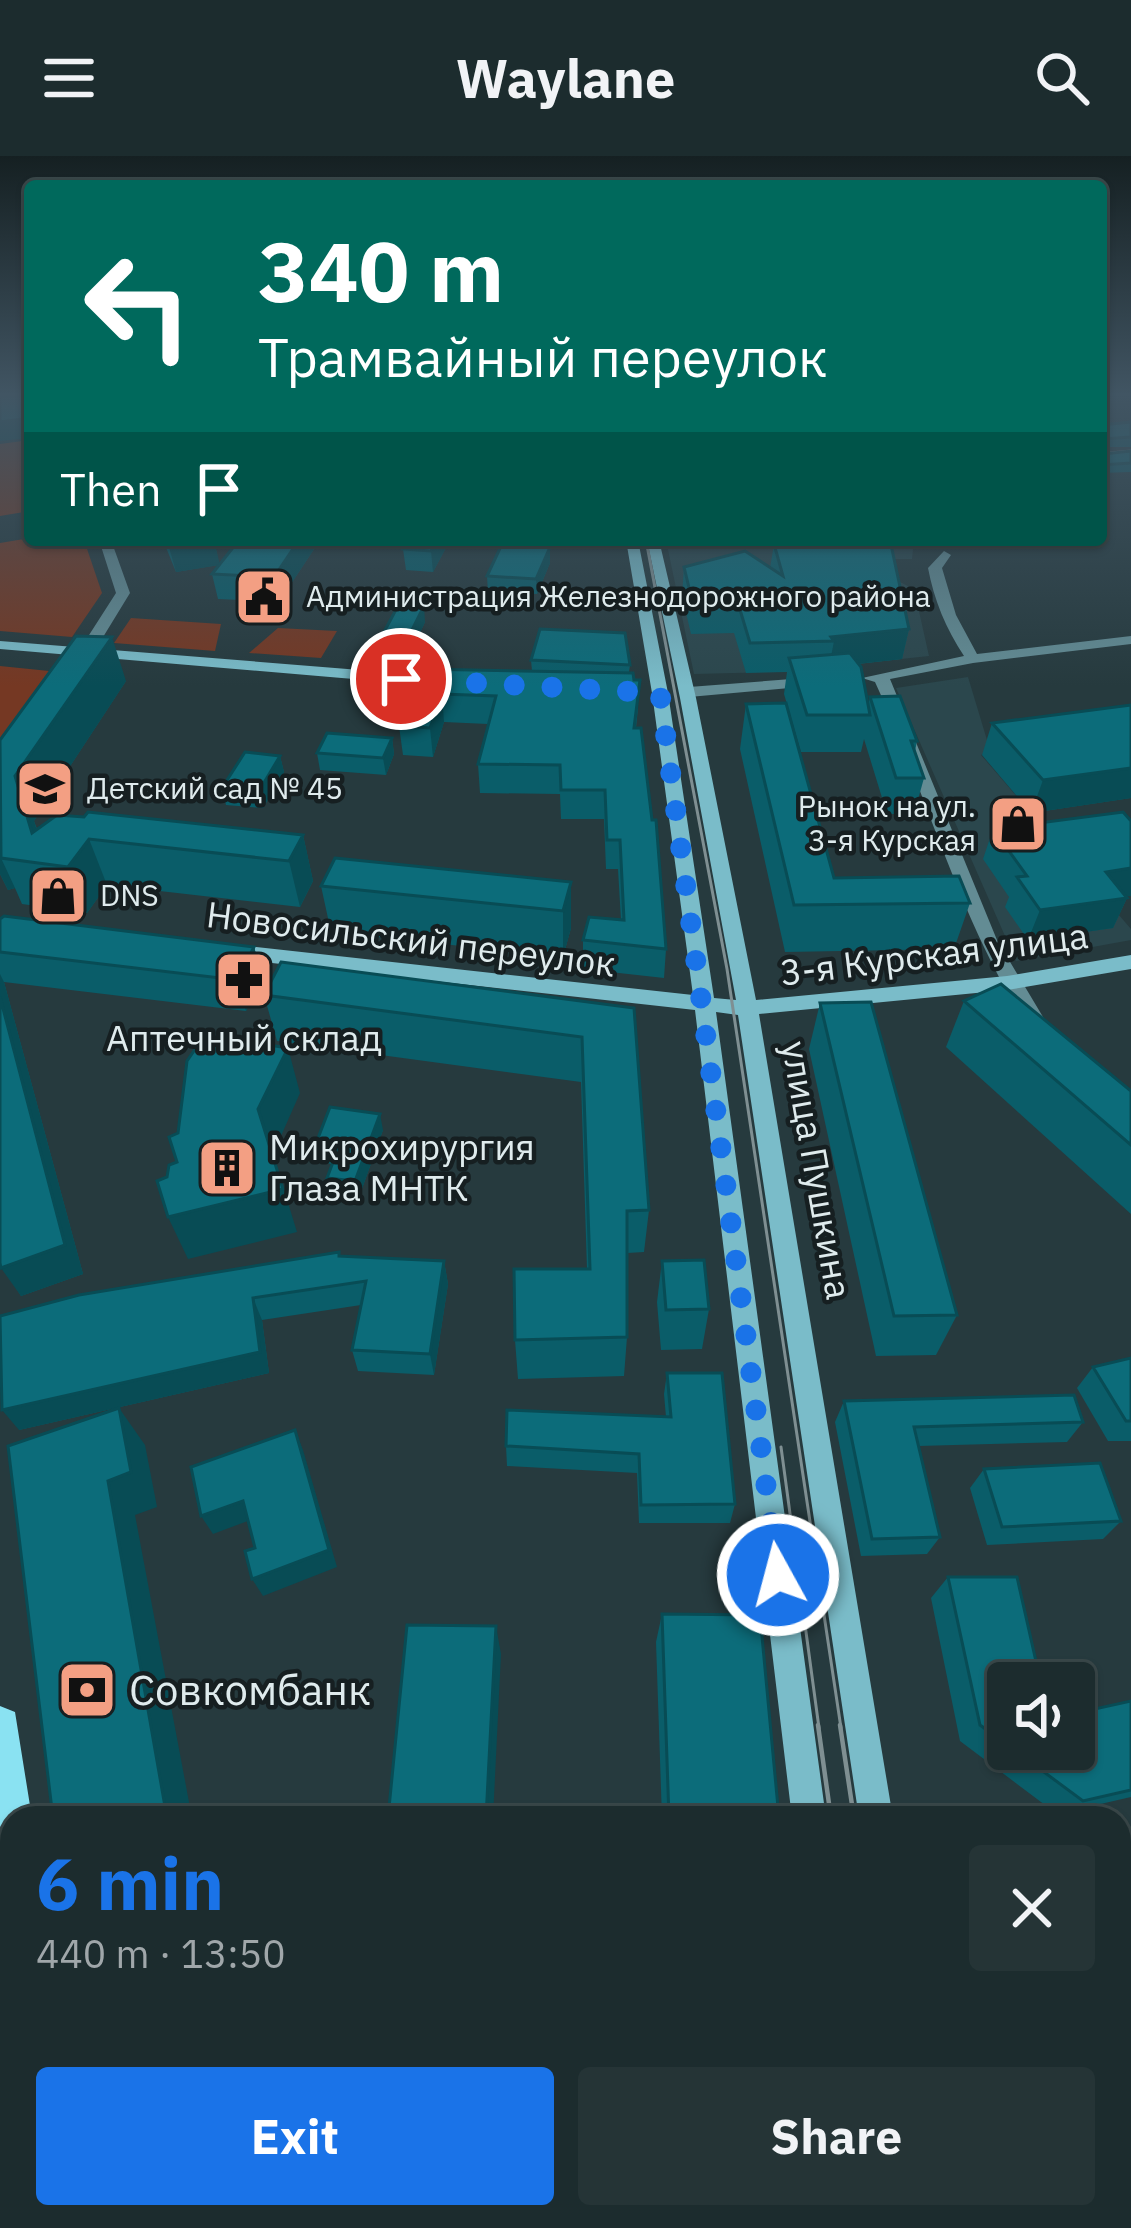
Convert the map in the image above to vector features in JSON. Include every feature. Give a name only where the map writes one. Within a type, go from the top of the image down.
[{"type":"main road","points":[[633,546],[650,693],[705,1005],[806,1806]]},
{"type":"main road","name":"улица Пушкина","points":[[654,546],[688,692],[744,1008],[874,1806]]},
{"type":"main road","points":[[0,645],[80,662],[473,683]]},
{"type":"main road","points":[[650,693],[688,692]]},
{"type":"main road","name":"Новосильский переулок","points":[[210,948],[744,1008]]},
{"type":"main road","name":"3-я Курская улица","points":[[744,1008],[1006,983],[1131,962]]},
{"type":"main road","points":[[0,1727],[9,1806]]},
{"type":"street","points":[[80,662],[123,593],[107,546]]},
{"type":"street","points":[[944,555],[935,568],[937,580],[955,632],[973,658]]},
{"type":"street","points":[[688,692],[881,677],[973,658],[1131,640]]},
{"type":"street","points":[[881,677],[1006,983],[1041,1031],[1059,1046]]},
{"type":"shaded area","points":[[0,493],[24,493],[24,512],[0,516]]},
{"type":"shaded area","points":[[24,539],[24,546],[86,546],[102,593],[72,637],[0,631],[0,543]]},
{"type":"shaded area","points":[[667,546],[913,546],[912,559],[892,559],[892,564],[900,582],[914,589],[929,656],[780,672],[694,674]]},
{"type":"shaded area","points":[[131,618],[221,624],[215,651],[114,643]]},
{"type":"shaded area","points":[[278,628],[337,631],[321,658],[249,653]]},
{"type":"shaded area","points":[[0,666],[59,672],[0,757]]},
{"type":"shaded area","points":[[968,677],[990,750],[981,755],[1131,929],[1131,940],[1016,961],[896,688]]},
{"type":"building","points":[[234,546],[295,546],[274,577],[212,574]]},
{"type":"building","points":[[405,546],[434,546],[431,551],[403,549]]},
{"type":"building","points":[[501,546],[550,547],[536,579],[487,576]]},
{"type":"building","points":[[775,546],[891,546],[909,629],[831,637],[834,641],[750,643],[738,603],[693,604],[684,567],[745,551],[783,576]]},
{"type":"building","points":[[399,604],[424,606],[410,634],[384,632]]},
{"type":"building","points":[[540,629],[625,633],[630,665],[531,660]]},
{"type":"building","points":[[76,636],[112,637],[15,776],[32,833],[57,815],[84,817],[88,812],[303,835],[289,861],[89,839],[68,867],[1,858],[0,740]]},
{"type":"building","points":[[850,653],[861,667],[870,715],[807,715],[789,658]]},
{"type":"building","points":[[420,669],[633,673],[634,680],[640,680],[634,728],[641,728],[652,820],[656,820],[666,949],[583,940],[589,917],[624,920],[620,840],[607,840],[605,790],[561,790],[560,765],[478,764],[496,696],[442,694],[430,728],[399,726]]},
{"type":"building","points":[[900,696],[917,741],[911,741],[924,778],[896,778],[870,697]]},
{"type":"building","points":[[786,703],[834,878],[959,876],[970,903],[794,905],[746,704]]},
{"type":"building","points":[[1131,705],[1131,768],[1043,780],[992,723]]},
{"type":"building","points":[[327,733],[392,738],[383,758],[317,753]]},
{"type":"building","points":[[245,752],[280,756],[259,791],[222,788]]},
{"type":"building","points":[[1123,812],[1131,821],[1131,868],[1106,872],[1127,898],[1040,910],[1017,877],[1027,876],[993,829]]},
{"type":"building","points":[[335,858],[571,882],[563,911],[321,886]]},
{"type":"building","points":[[0,919],[254,947],[237,980],[0,952]]},
{"type":"building","points":[[281,962],[634,1008],[649,1210],[627,1211],[627,1337],[515,1340],[514,1269],[590,1269],[582,1037],[264,995]]},
{"type":"building","points":[[1001,984],[1131,1091],[1131,1145],[964,1001]]},
{"type":"building","points":[[0,997],[65,1245],[1,1268],[0,1263]]},
{"type":"building","points":[[871,1002],[957,1315],[894,1316],[820,1003]]},
{"type":"building","points":[[205,1035],[288,1048],[258,1109],[283,1189],[168,1217],[157,1181],[167,1177],[169,1165],[177,1162],[169,1137],[178,1133],[187,1061]]},
{"type":"building","points":[[330,1107],[380,1114],[355,1181],[327,1178],[338,1149],[315,1146]]},
{"type":"building","points":[[339,1252],[339,1256],[444,1261],[430,1354],[352,1350],[366,1281],[253,1298],[260,1352],[2,1410],[0,1316],[79,1295]]},
{"type":"building","points":[[704,1260],[709,1309],[666,1310],[662,1261]]},
{"type":"building","points":[[1131,1358],[1131,1421],[1126,1421],[1093,1367]]},
{"type":"building","points":[[667,1373],[722,1373],[735,1504],[641,1505],[639,1454],[506,1446],[507,1410],[671,1417]]},
{"type":"building","points":[[1074,1395],[1083,1422],[914,1427],[940,1537],[872,1539],[844,1401]]},
{"type":"building","points":[[119,1408],[131,1472],[108,1481],[165,1806],[52,1806],[8,1446]]},
{"type":"building","points":[[295,1430],[329,1550],[252,1579],[245,1551],[255,1548],[243,1501],[201,1516],[191,1467]]},
{"type":"building","points":[[1100,1463],[1121,1521],[1002,1527],[984,1469]]},
{"type":"building","points":[[948,1577],[1017,1577],[1036,1662],[987,1662],[987,1730],[980,1725]]},
{"type":"building","points":[[662,1614],[760,1615],[778,1806],[669,1806]]},
{"type":"building","points":[[407,1625],[496,1626],[487,1806],[389,1806]]},
{"type":"building","points":[[1131,1701],[1131,1790],[1083,1801],[1041,1770],[1095,1770],[1095,1709]]},
{"type":"tram line","points":[[647,546],[727,969],[841,1728]]},
{"type":"tram line","points":[[781,1447],[819,1728]]},
{"type":"tram line","points":[[818,1725],[829,1806]]},
{"type":"tram line","points":[[840,1725],[852,1806]]},
{"type":"place","name":"Администрация Железнодорожного района","points":[[264,597]]},
{"type":"place","name":"Детский сад № 45","points":[[45,789]]},
{"type":"place","name":"Рынок на ул. 3-я Курская","points":[[1018,824]]},
{"type":"place","name":"DNS","points":[[58,896]]},
{"type":"place","name":"Аптечный склад","points":[[244,980]]},
{"type":"place","name":"Микрохирургия Глаза МНТК","points":[[227,1168]]},
{"type":"place","name":"Совкомбанк","points":[[87,1690]]},
{"type":"route","points":[[401,679],[660,693],[778,1575]]}]
